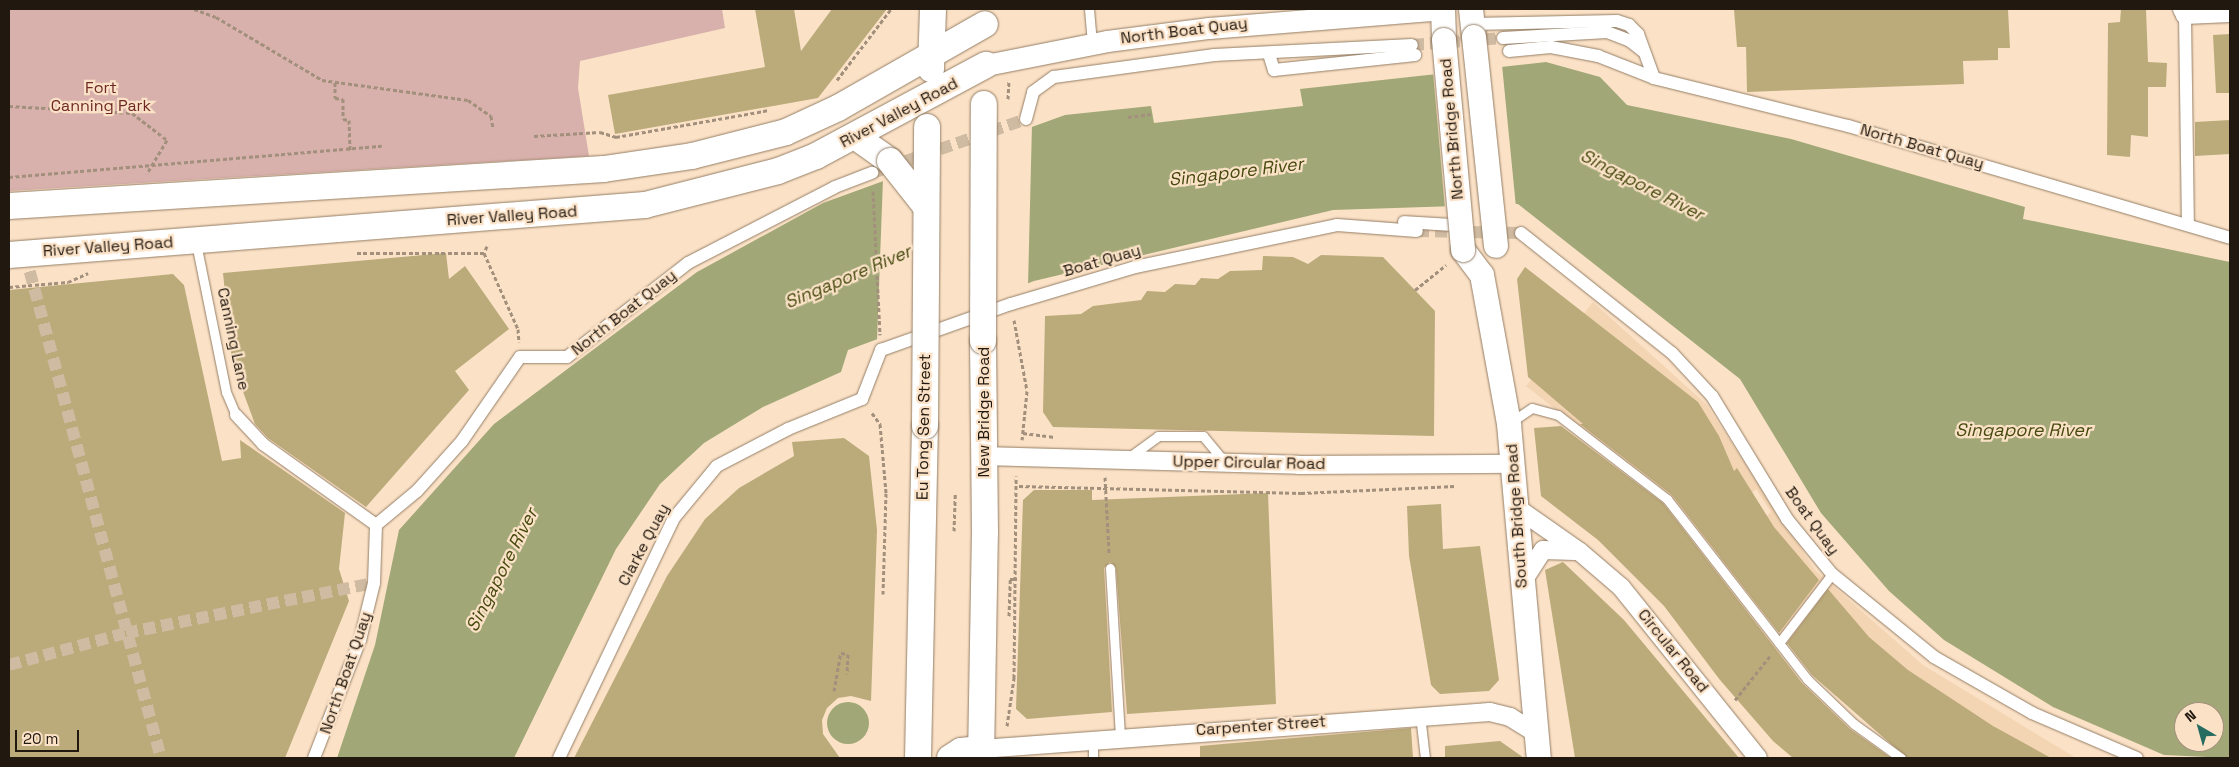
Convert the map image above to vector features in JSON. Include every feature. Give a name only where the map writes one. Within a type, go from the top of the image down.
[{"type":"main road","name":"Eu Tong Sen Street","points":[[918,758],[926,426],[924,204],[933,9]]},
{"type":"main road","name":"North Bridge Road","points":[[1443,9],[1444,40],[1463,250]]},
{"type":"main road","name":"River Valley Road","points":[[9,206],[604,169],[692,156],[786,132],[931,56],[985,16]]},
{"type":"main road","name":"New Bridge Road","points":[[985,16],[983,456],[989,752]]},
{"type":"main road","name":"North Bridge Road","points":[[1477,24],[1496,246],[1482,275]]},
{"type":"main road","name":"River Valley Road","points":[[9,255],[645,206],[778,171],[856,137],[986,65]]},
{"type":"main road","points":[[856,137],[881,167],[924,204]]},
{"type":"main road","name":"South Bridge Road","points":[[1463,250],[1482,275],[1509,424],[1514,464],[1521,584],[1539,758]]},
{"type":"main road","points":[[950,758],[961,751],[989,752]]},
{"type":"street","name":"North Boat Quay","points":[[986,65],[1092,44],[1272,21],[1378,17],[1443,9]]},
{"type":"street","points":[[2188,225],[2184,12],[2230,13]]},
{"type":"street","points":[[1477,24],[1617,21],[1632,27],[1654,78]]},
{"type":"street","points":[[1503,38],[1607,32],[1630,41],[1643,51]]},
{"type":"street","name":"North Boat Quay","points":[[1509,51],[1551,47],[1598,56],[1654,78],[1848,126],[2230,238]]},
{"type":"street","name":"North Boat Quay","points":[[1026,119],[1033,92],[1054,78],[1214,55],[1414,50]]},
{"type":"street","name":"North Boat Quay","points":[[520,357],[567,357],[688,263],[835,187],[881,167]]},
{"type":"street","name":"Boat Quay","points":[[1338,225],[1338,218],[1450,225]]},
{"type":"street","name":"Boat Quay","points":[[881,350],[1012,304],[1135,267],[1338,225],[1417,231]]},
{"type":"street","name":"Boat Quay","points":[[1521,232],[1672,353],[1712,396],[1787,519],[1832,574],[1934,657],[2032,713],[2137,758]]},
{"type":"street","points":[[862,399],[881,350]]},
{"type":"street","points":[[376,525],[417,491],[462,441],[520,357]]},
{"type":"street","name":"Clarke Quay","points":[[559,758],[674,518],[717,466],[788,429],[862,399]]},
{"type":"street","name":"Canning Lane","points":[[236,415],[263,444],[376,525]]},
{"type":"street","name":"Upper Circular Road","points":[[983,456],[1225,463],[1514,464]]},
{"type":"street","name":"Circular Road","points":[[1517,508],[1580,552],[1634,601],[1758,758]]},
{"type":"street","name":"North Boat Quay","points":[[314,758],[360,640],[374,583],[376,525]]},
{"type":"street","points":[[1521,584],[1531,562],[1543,550],[1580,552]]},
{"type":"street","name":"Carpenter Street","points":[[989,752],[1093,739],[1420,715],[1490,712],[1510,717],[1536,733]]},
{"type":"lane","points":[[1089,9],[1092,44]]},
{"type":"lane","name":"Canning Lane","points":[[196,241],[222,379],[236,415]]},
{"type":"lane","points":[[1509,424],[1532,408],[1558,415],[1667,499],[1779,644],[1826,698],[1901,758]]},
{"type":"lane","points":[[1126,460],[1158,436],[1170,435],[1206,438],[1225,463]]},
{"type":"lane","points":[[1110,568],[1120,737]]},
{"type":"lane","points":[[1779,644],[1832,574]]},
{"type":"lane","points":[[1420,715],[1425,758]]},
{"type":"lane","points":[[1093,739],[1093,758]]},
{"type":"path","points":[[194,9],[216,17],[322,80],[468,100],[491,116],[493,128]]},
{"type":"path","points":[[831,87],[891,9]]},
{"type":"path","points":[[335,82],[335,98],[343,99],[343,120],[349,120],[350,150]]},
{"type":"path","points":[[9,106],[132,113],[167,140],[131,199]]},
{"type":"path","points":[[534,136],[600,132],[616,137],[780,108]]},
{"type":"path","points":[[1128,117],[1152,114]]},
{"type":"path","points":[[9,177],[153,162],[350,150],[382,146]]},
{"type":"path","points":[[881,167],[881,350]]},
{"type":"path","points":[[486,246],[484,253],[518,329],[520,357]]},
{"type":"path","points":[[1415,290],[1436,273]]},
{"type":"path","points":[[989,752],[1014,678],[1019,486],[1011,456],[1022,443],[1027,392],[1012,304]]},
{"type":"path","points":[[862,399],[880,424],[886,493],[883,594]]},
{"type":"path","points":[[1104,459],[1110,568]]},
{"type":"path","points":[[1019,486],[1301,493],[1455,486],[1472,465]]},
{"type":"path","points":[[954,532],[955,494]]},
{"type":"path","points":[[1009,617],[1010,579],[1017,579]]},
{"type":"path","points":[[1724,714],[1779,644]]},
{"type":"path","points":[[834,691],[841,653],[848,654],[847,674]]},
{"type":"shaded area","points":[[1593,302],[1706,404],[1815,570],[1923,665],[2076,758],[1923,758],[1887,737],[1808,666],[1719,558],[1771,512],[1756,489],[1708,542],[1680,507],[1526,386]]},
{"type":"green space","name":"Fort Canning Park","points":[[9,9],[722,9],[725,28],[580,61],[578,88],[589,156],[9,191]]},
{"type":"water","name":"Singapore River","points":[[1546,62],[1600,77],[1627,105],[1791,139],[2025,207],[2023,219],[2230,262],[2230,758],[2164,755],[2053,707],[1944,640],[1889,591],[1821,513],[1740,379],[1518,204],[1333,210],[1034,281],[848,350],[841,372],[763,407],[704,443],[660,484],[616,549],[514,758],[337,758],[375,645],[399,530],[494,424],[697,272],[823,203],[1065,115],[1151,106],[1154,123],[1303,106],[1300,89]]},
{"type":"water","points":[[844,702],[852,702],[863,708],[869,723],[863,738],[852,744],[844,744],[833,738],[827,727],[827,719],[833,708]]},
{"type":"pier","points":[[1502,65],[1516,207],[1445,209],[1433,72]]},
{"type":"pier","points":[[1032,124],[1028,286],[877,341],[883,179]]},
{"type":"building","points":[[755,9],[794,9],[801,51],[832,9],[887,9],[818,98],[615,134],[608,95],[765,67]]},
{"type":"building","points":[[1734,9],[2008,9],[2010,48],[1998,48],[1998,60],[1963,61],[1964,84],[1747,92],[1746,47],[1737,47]]},
{"type":"building","points":[[2121,9],[2146,9],[2148,62],[2167,63],[2166,87],[2148,87],[2148,137],[2131,135],[2130,157],[2107,155],[2108,23],[2120,22]]},
{"type":"building","points":[[2230,34],[2230,93],[2216,93],[2213,35]]},
{"type":"building","points":[[2230,120],[2230,154],[2195,156],[2195,122]]},
{"type":"building","points":[[446,253],[449,279],[465,266],[509,329],[455,371],[469,390],[366,507],[268,438],[255,424],[232,362],[223,273]]},
{"type":"building","points":[[1321,255],[1383,257],[1435,311],[1434,436],[1053,427],[1043,412],[1045,316],[1081,314],[1093,306],[1141,300],[1147,291],[1165,292],[1175,284],[1195,285],[1201,278],[1218,279],[1230,271],[1262,270],[1263,256],[1293,257],[1308,264]]},
{"type":"building","points":[[1525,267],[1698,402],[1719,436],[1734,471],[1737,468],[1774,527],[1819,580],[1779,633],[1672,495],[1580,424],[1583,424],[1528,377],[1517,279]]},
{"type":"building","points":[[173,274],[184,285],[222,461],[241,458],[240,440],[345,513],[339,569],[349,601],[285,758],[9,758],[9,290]]},
{"type":"building","points":[[1561,426],[1663,503],[1802,683],[1850,729],[1891,758],[1793,758],[1773,741],[1720,680],[1664,606],[1598,540],[1541,496],[1534,428]]},
{"type":"building","points":[[844,438],[869,456],[877,530],[871,701],[851,696],[838,698],[827,708],[822,720],[823,734],[840,758],[574,758],[667,576],[705,519],[739,488],[794,456],[792,442]]},
{"type":"building","points":[[1034,490],[1092,490],[1092,500],[1268,493],[1276,704],[1127,714],[1116,568],[1110,562],[1104,568],[1112,712],[1027,719],[1016,709],[1023,500]]},
{"type":"building","points":[[1441,504],[1443,549],[1480,546],[1499,680],[1489,691],[1440,694],[1431,685],[1409,556],[1407,506]]},
{"type":"building","points":[[1563,562],[1624,620],[1739,758],[1575,758],[1545,570]]},
{"type":"building","points":[[1828,589],[1869,637],[1908,670],[1993,726],[2051,758],[1907,758],[1812,675],[1787,643]]},
{"type":"building","points":[[1411,728],[1413,758],[1200,758],[1200,746]]},
{"type":"building","points":[[1500,741],[1524,758],[1445,758],[1445,746]]},
{"type":"tunnel","points":[[1412,45],[1503,38]]},
{"type":"tunnel","points":[[872,173],[1026,119]]},
{"type":"tunnel","points":[[1417,231],[1521,233]]},
{"type":"tunnel","points":[[25,254],[161,758]]},
{"type":"tunnel","points":[[9,665],[126,633],[374,583]]}]
